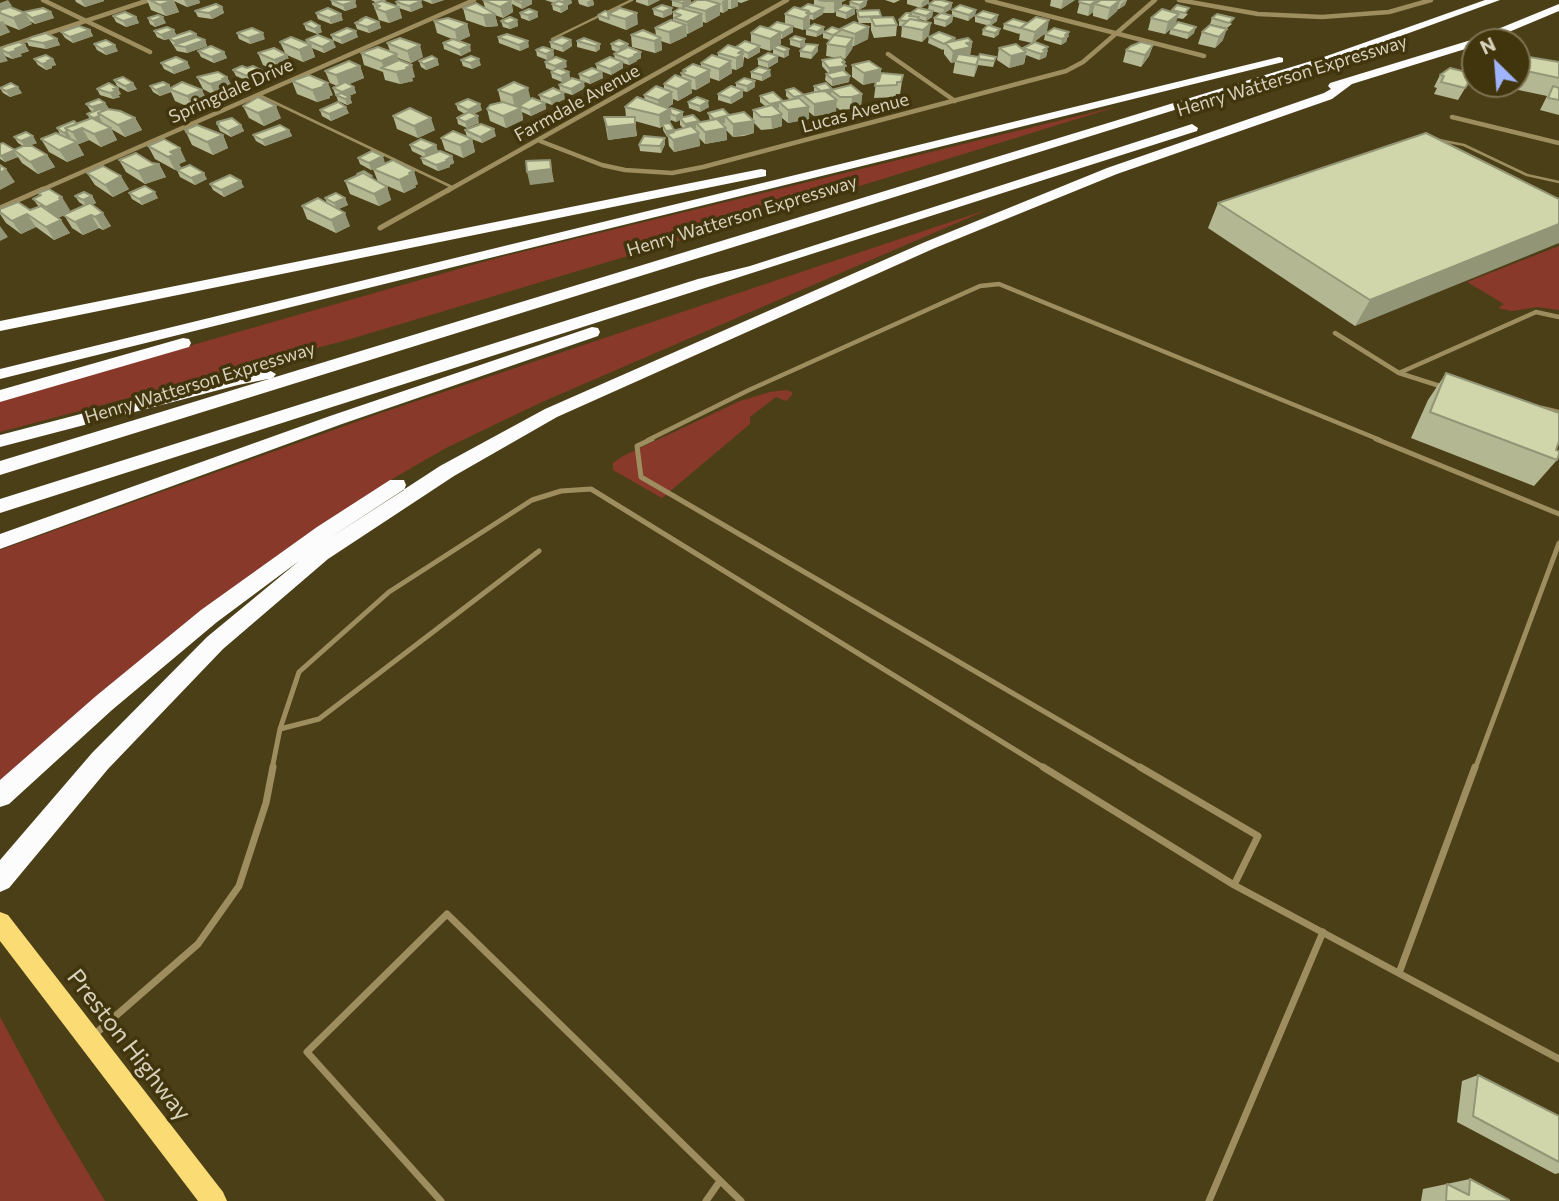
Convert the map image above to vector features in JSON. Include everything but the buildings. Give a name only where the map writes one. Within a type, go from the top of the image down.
[{"type":"highway","name":"Henry Watterson Expressway","points":[[0,468],[1391,38],[1495,0]]},
{"type":"highway","name":"Henry Watterson Expressway","points":[[1508,28],[1559,6]]},
{"type":"highway","points":[[0,374],[1310,52],[1391,38]]},
{"type":"highway","name":"Henry Watterson Expressway","points":[[0,506],[704,282],[755,269],[1313,89],[1346,84],[1461,47]]},
{"type":"highway","points":[[0,879],[57,809],[128,730],[252,610],[321,554],[447,471],[551,413],[1035,201],[1167,151],[1328,96],[1346,84]]},
{"type":"highway","points":[[0,326],[917,142],[956,139]]},
{"type":"highway","points":[[0,542],[362,411],[712,292],[755,269]]},
{"type":"highway","points":[[0,396],[300,309],[337,291]]},
{"type":"highway","points":[[0,442],[238,379],[341,361]]},
{"type":"highway","points":[[0,796],[154,661],[250,585],[324,532],[403,481],[470,443],[510,424],[551,413]]},
{"type":"main road","name":"Preston Highway","points":[[0,923],[214,1201]]},
{"type":"street","points":[[43,0],[150,52]]},
{"type":"street","points":[[0,49],[149,0]]},
{"type":"street","name":"Springdale Drive","points":[[0,208],[474,0]]},
{"type":"street","name":"Farmdale Avenue","points":[[380,229],[787,0]]},
{"type":"street","points":[[987,0],[1204,56]]},
{"type":"street","name":"Lucas Avenue","points":[[540,141],[613,168],[647,174],[672,173],[955,101],[1075,67],[1156,0]]},
{"type":"street","points":[[1179,0],[1258,14],[1322,17],[1376,14],[1431,0]]},
{"type":"street","points":[[888,54],[955,101]]},
{"type":"street","points":[[1452,117],[1559,144]]},
{"type":"lane","points":[[552,39],[632,0]]},
{"type":"lane","points":[[259,95],[454,188]]},
{"type":"lane","points":[[1432,139],[1464,145],[1527,175],[1559,182]]},
{"type":"lane","points":[[1234,885],[1258,836],[641,477],[637,446],[749,390],[970,290],[999,284],[1559,514]]},
{"type":"lane","points":[[1399,373],[1536,312],[1559,317]]},
{"type":"lane","points":[[1335,333],[1399,373],[1448,388]]},
{"type":"lane","points":[[1536,406],[1559,412]]},
{"type":"lane","points":[[90,1039],[198,944],[239,886],[266,803],[280,729],[299,672],[389,592],[532,500],[561,491],[591,489],[1234,885],[1559,1059]]},
{"type":"lane","points":[[1399,973],[1559,543]]},
{"type":"lane","points":[[280,729],[319,719],[538,551]]},
{"type":"lane","points":[[441,1201],[307,1052],[447,915],[741,1201]]},
{"type":"lane","points":[[1209,1201],[1323,932]]},
{"type":"lane","points":[[706,1201],[720,1181]]},
{"type":"shaded area","points":[[1119,106],[347,340],[0,432],[0,400],[497,258]]},
{"type":"shaded area","points":[[989,209],[542,402],[446,448],[394,478],[290,547],[0,783],[0,550],[378,414]]},
{"type":"shaded area","points":[[1559,246],[1559,310],[1537,307],[1512,311],[1498,308],[1504,304],[1467,282]]},
{"type":"shaded area","points":[[786,390],[792,392],[792,395],[786,401],[776,397],[750,417],[750,424],[662,498],[613,470],[613,463],[623,456],[740,401]]},
{"type":"shaded area","points":[[0,1017],[51,1111],[105,1201],[0,1201]]}]
